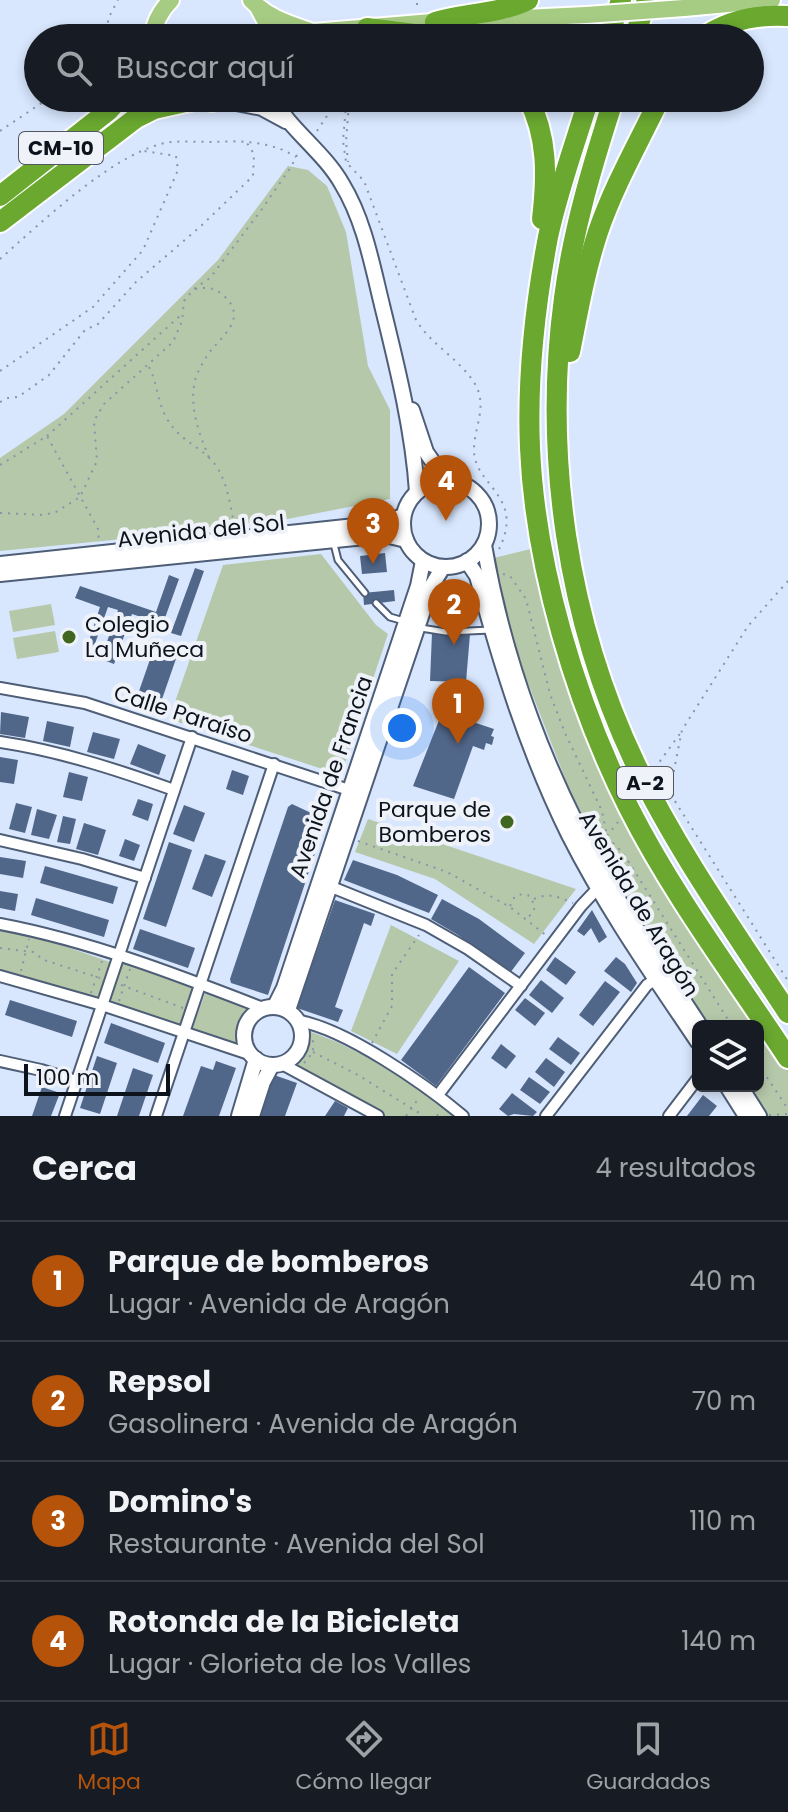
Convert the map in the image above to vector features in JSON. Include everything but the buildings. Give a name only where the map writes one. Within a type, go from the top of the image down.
[{"type":"highway","points":[[448,24],[460,15],[510,7],[528,0]]},
{"type":"highway","points":[[613,24],[621,0]]},
{"type":"highway","points":[[639,24],[647,0]]},
{"type":"highway","points":[[730,24],[757,16],[788,16]]},
{"type":"highway","name":"CM-10","points":[[0,196],[103,112]]},
{"type":"highway","name":"CM-10","points":[[0,222],[148,112]]},
{"type":"highway","points":[[534,112],[543,135],[546,171],[537,257],[538,306]]},
{"type":"highway","name":"A-2","points":[[585,112],[555,211],[538,306],[530,414],[533,489],[554,600],[571,667],[599,745],[630,809],[691,912],[788,1058]]},
{"type":"highway","name":"A-2","points":[[610,112],[580,213],[564,296],[556,399],[562,495],[574,581],[622,735],[682,849],[788,1013]]},
{"type":"highway","points":[[562,495],[567,374],[586,274],[614,192],[653,112]]},
{"type":"main road","points":[[157,24],[161,11],[171,0]]},
{"type":"main road","points":[[498,24],[772,0]]},
{"type":"main road","points":[[736,3],[788,9]]},
{"type":"main road","points":[[255,4],[285,24]]},
{"type":"main road","points":[[255,4],[267,24]]},
{"type":"main road","points":[[269,112],[293,125]]},
{"type":"main road","points":[[283,112],[340,180],[352,201],[393,352],[417,492]]},
{"type":"main road","points":[[393,352],[426,452],[446,481]]},
{"type":"main road","points":[[446,481],[461,483],[474,490],[484,502],[489,516],[489,531],[484,545],[467,561],[443,567],[423,561],[416,555],[406,540],[403,516],[417,492],[432,483],[446,481]]},
{"type":"main road","name":"Avenida del Sol","points":[[0,564],[383,523],[403,516]]},
{"type":"main road","name":"Avenida del Sol","points":[[0,574],[385,535],[406,540]]},
{"type":"main road","name":"Avenida de Aragón","points":[[484,545],[516,675],[556,778],[608,883],[696,1020]]},
{"type":"main road","name":"Avenida de Francia","points":[[288,1014],[411,625],[423,561]]},
{"type":"main road","name":"Avenida de Aragón","points":[[467,561],[477,576],[521,724],[569,834],[598,888],[692,1033]]},
{"type":"main road","name":"Avenida de Francia","points":[[288,1014],[284,988],[349,790],[411,625],[443,567]]},
{"type":"main road","points":[[252,1116],[263,1082],[277,1064],[294,1056],[302,1043],[288,1014],[252,1015],[246,1026],[245,1045],[254,1057],[277,1064]]},
{"type":"main road","points":[[239,1116],[254,1057]]},
{"type":"main road","points":[[731,1092],[746,1116]]},
{"type":"main road","points":[[744,1092],[759,1116]]},
{"type":"street","name":"Calle Paraíso","points":[[0,688],[85,703],[349,790]]},
{"type":"street","points":[[65,1116],[192,737]]},
{"type":"street","points":[[0,742],[29,746],[116,769],[174,790]]},
{"type":"street","points":[[156,1116],[274,764]]},
{"type":"street","points":[[0,840],[82,859],[145,878]]},
{"type":"street","points":[[329,886],[426,925],[468,949],[521,986]]},
{"type":"street","points":[[438,1095],[581,906],[598,888]]},
{"type":"street","points":[[0,924],[32,930],[105,952],[288,1014],[368,1051],[427,1087],[463,1116]]},
{"type":"street","points":[[0,976],[102,1005],[254,1057]]},
{"type":"street","points":[[546,1116],[647,985],[656,979]]},
{"type":"street","points":[[0,1061],[76,1081]]},
{"type":"street","points":[[277,1064],[347,1097],[378,1116]]},
{"type":"street","points":[[669,1116],[692,1086]]},
{"type":"lane","points":[[333,540],[338,560],[365,593]]},
{"type":"lane","points":[[376,603],[390,617],[411,625],[446,632],[492,630]]},
{"type":"path","points":[[107,24],[118,0]]},
{"type":"path","points":[[417,0],[417,5]]},
{"type":"path","points":[[0,131],[28,112]]},
{"type":"path","points":[[317,131],[329,112]]},
{"type":"path","points":[[345,112],[343,141],[346,162],[364,181],[416,320],[423,332],[460,363],[477,387],[482,408],[474,453],[480,471],[498,493],[506,519],[505,534],[494,558]]},
{"type":"path","points":[[0,259],[107,171],[143,151],[170,142],[234,141],[271,144],[277,150],[297,155],[262,209],[210,278],[184,301],[173,342],[104,404],[94,421],[97,461],[76,502],[43,515],[0,513]]},
{"type":"path","points":[[0,402],[18,397],[49,375],[85,330],[98,324],[136,282],[253,176],[254,154],[247,143]]},
{"type":"path","points":[[0,371],[93,307],[143,250],[178,170],[176,156],[143,151]]},
{"type":"path","points":[[340,180],[350,166]]},
{"type":"path","points":[[194,289],[213,289],[225,297],[233,312],[226,337],[210,351],[196,378],[193,403],[196,427],[209,458],[224,481],[237,538]]},
{"type":"path","points":[[0,465],[47,436],[183,313]]},
{"type":"path","points":[[149,366],[171,425],[182,439],[209,458]]},
{"type":"path","points":[[47,436],[98,529],[100,553]]},
{"type":"path","points":[[496,570],[510,576],[526,599],[550,694],[602,811],[607,837],[623,853],[728,1020]]},
{"type":"path","points":[[651,773],[748,626],[788,581]]},
{"type":"path","points":[[682,730],[673,775],[673,798],[788,981]]},
{"type":"path","points":[[607,837],[621,818]]},
{"type":"path","points":[[346,837],[447,872],[510,907],[554,942]]},
{"type":"path","points":[[510,907],[512,899],[519,894],[527,894],[533,899],[534,911],[525,919]]},
{"type":"path","points":[[533,899],[553,895],[581,906]]},
{"type":"path","points":[[368,1051],[392,1006],[392,974],[426,925]]},
{"type":"path","points":[[19,981],[32,930]]},
{"type":"path","points":[[0,948],[33,952],[50,963],[97,976],[191,1011]]},
{"type":"path","points":[[89,1001],[105,952]]},
{"type":"path","points":[[116,1010],[132,961]]},
{"type":"path","points":[[288,1014],[313,1052],[424,1116]]},
{"type":"path","points":[[295,1072],[313,1052]]},
{"type":"path","points":[[764,1073],[788,1109]]},
{"type":"path","points":[[406,1116],[427,1087]]},
{"type":"path","points":[[768,1116],[788,1114]]},
{"type":"green space","points":[[288,166],[308,170],[327,186],[346,232],[368,366],[390,410],[390,499],[267,523],[241,523],[0,551],[0,458],[64,414],[218,260]]},
{"type":"green space","points":[[543,546],[599,745],[788,1058],[788,1116],[767,1116],[752,1092],[764,1092],[764,1020],[706,1020],[610,869],[570,791],[524,673],[507,619],[494,558]]},
{"type":"green space","points":[[321,554],[376,625],[388,634],[341,775],[169,719],[223,565]]},
{"type":"green space","points":[[51,604],[55,625],[13,632],[9,611]]},
{"type":"green space","points":[[55,631],[59,652],[17,659],[13,638]]},
{"type":"green space","points":[[368,819],[576,889],[534,944],[435,879],[355,852]]},
{"type":"green space","points":[[391,925],[459,961],[397,1054],[351,1031]]},
{"type":"green space","points":[[0,930],[44,939],[110,962],[99,999],[0,972]]},
{"type":"green space","points":[[123,963],[194,989],[181,1027],[110,1000]]},
{"type":"green space","points":[[206,991],[252,1009],[239,1025],[239,1045],[192,1029]]},
{"type":"green space","points":[[301,1028],[337,1042],[427,1087],[461,1116],[378,1116],[288,1060]]},
{"type":"place","name":"Rotonda de la Bicicleta","points":[[446,521]]},
{"type":"place","name":"Domino's","points":[[373,564]]},
{"type":"place","name":"Colegio La Muñeca","points":[[69,637]]},
{"type":"place","name":"Repsol","points":[[454,645]]},
{"type":"place","name":"Parque de bomberos","points":[[458,744]]},
{"type":"place","name":"Parque de Bomberos","points":[[507,822]]}]
